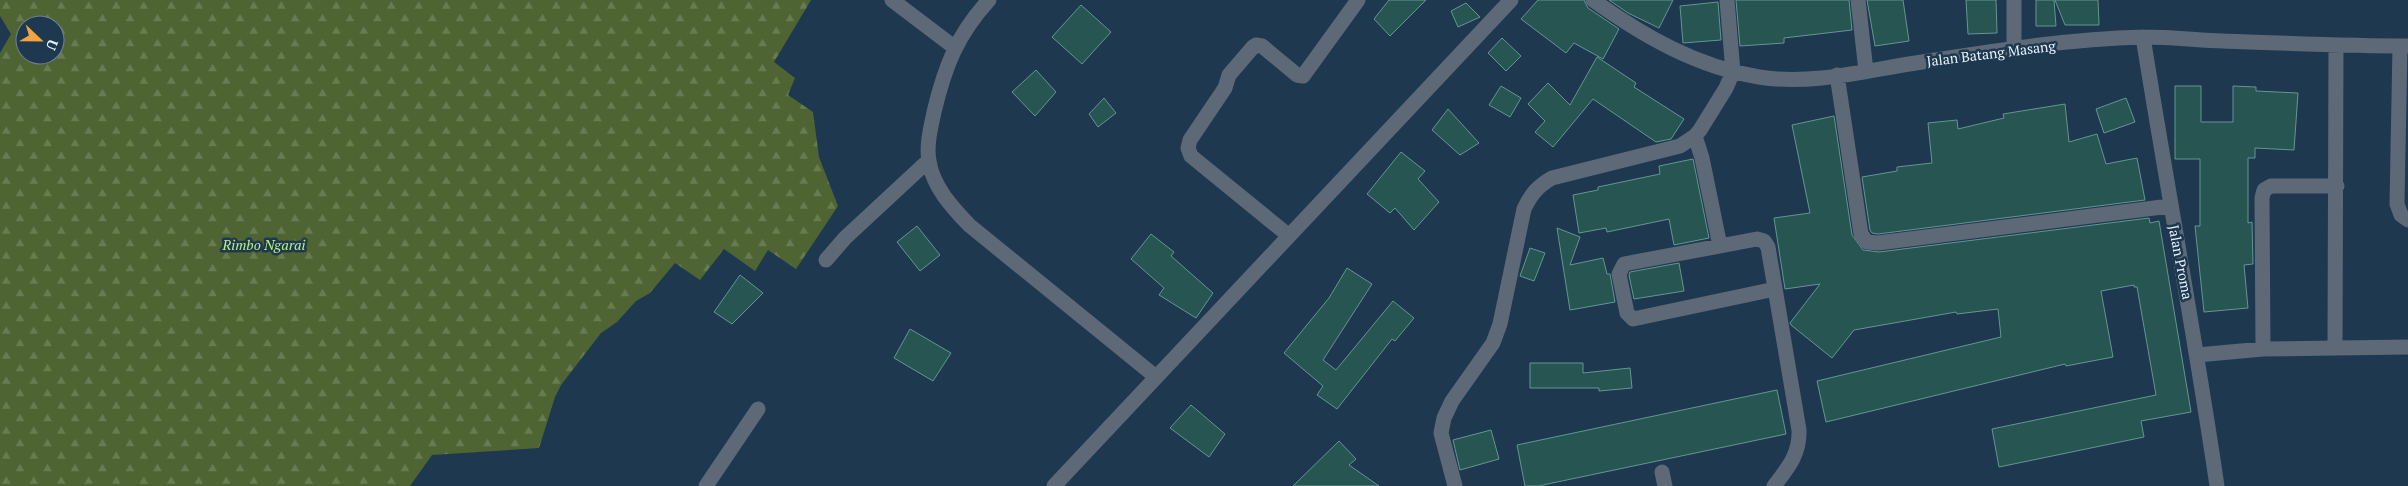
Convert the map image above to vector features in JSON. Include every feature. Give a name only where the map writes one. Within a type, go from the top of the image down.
[{"type":"street","points":[[892,0],[954,48]]},
{"type":"street","points":[[989,0],[971,20],[954,48],[942,79],[930,128],[929,160],[933,175],[946,200],[969,225],[1156,377]]},
{"type":"street","points":[[1288,235],[1191,156],[1188,148],[1190,140],[1225,88],[1229,75],[1253,46],[1256,44],[1262,46],[1297,75],[1303,76],[1358,0]]},
{"type":"street","points":[[1054,486],[1511,0]]},
{"type":"street","name":"Jalan Batang Masang","points":[[1593,0],[1634,30],[1670,48],[1733,72],[1760,77],[1788,79],[1838,75],[2014,48],[2143,38],[2404,46]]},
{"type":"street","points":[[1454,486],[1441,433],[1444,418],[1452,401],[1493,343],[1500,324],[1524,209],[1530,196],[1539,185],[1552,178],[1680,146],[1695,136],[1726,88],[1733,72],[1727,0]]},
{"type":"street","points":[[1858,0],[1866,71]]},
{"type":"street","points":[[2014,0],[2014,48]]},
{"type":"street","name":"Jalan Proma","points":[[2143,38],[2170,206],[2198,355],[2217,486]]},
{"type":"street","points":[[2335,348],[2336,45]]},
{"type":"street","points":[[2404,46],[2397,204],[2401,215],[2408,220]]},
{"type":"street","points":[[1838,75],[1860,234],[1867,242],[1888,242],[2170,206]]},
{"type":"street","points":[[1695,136],[1702,158],[1720,246]]},
{"type":"street","points":[[826,260],[845,238],[929,160]]},
{"type":"street","points":[[2263,349],[2262,198],[2264,190],[2271,186],[2337,186]]},
{"type":"street","points":[[1774,486],[1793,461],[1800,441],[1775,289],[1768,247],[1764,241],[1757,239],[1624,264],[1619,274],[1627,313],[1630,317],[1638,318],[1775,289]]},
{"type":"street","points":[[2198,355],[2263,349],[2408,347]]},
{"type":"street","points":[[706,486],[758,408]]},
{"type":"green space","name":"Rimbo Ngarai","points":[[0,0],[811,0],[774,62],[795,78],[788,95],[813,112],[819,157],[838,206],[796,269],[768,250],[755,271],[724,249],[700,280],[675,263],[650,293],[636,301],[617,322],[601,333],[561,385],[555,397],[539,448],[432,455],[410,486],[0,486],[0,53],[11,34],[0,16]]},
{"type":"building","points":[[1389,0],[1426,0],[1390,36],[1374,19]]},
{"type":"building","points":[[1538,0],[1584,0],[1588,8],[1619,29],[1603,59],[1574,43],[1566,53],[1521,19]]},
{"type":"building","points":[[1609,0],[1673,0],[1659,28],[1628,13]]},
{"type":"building","points":[[1736,0],[1849,0],[1852,30],[1784,38],[1784,43],[1740,46]]},
{"type":"building","points":[[1867,0],[1903,0],[1909,41],[1875,46]]},
{"type":"building","points":[[1966,0],[1996,0],[1997,33],[1968,34]]},
{"type":"building","points":[[2036,0],[2054,0],[2056,26],[2036,26]]},
{"type":"building","points":[[2055,0],[2098,0],[2099,25],[2065,25]]},
{"type":"building","points":[[1718,2],[1721,40],[1683,43],[1680,6]]},
{"type":"building","points":[[1466,3],[1480,17],[1458,27],[1451,11]]},
{"type":"building","points":[[1081,5],[1111,32],[1082,64],[1052,37]]},
{"type":"building","points":[[1502,38],[1521,56],[1506,71],[1488,53]]},
{"type":"building","points":[[1597,57],[1636,83],[1634,87],[1684,119],[1671,139],[1656,142],[1593,99],[1553,147],[1535,132],[1545,121],[1528,104],[1548,83],[1570,105]]},
{"type":"building","points":[[1036,70],[1056,92],[1035,116],[1012,92]]},
{"type":"building","points":[[1501,86],[1521,98],[1510,117],[1489,105]]},
{"type":"building","points":[[2175,86],[2201,86],[2201,122],[2233,122],[2233,86],[2256,87],[2256,91],[2298,93],[2294,150],[2255,148],[2255,158],[2248,158],[2248,223],[2252,222],[2253,264],[2244,265],[2248,308],[2204,312],[2195,226],[2200,226],[2200,159],[2175,159]]},
{"type":"building","points":[[1104,98],[1116,113],[1098,127],[1089,114]]},
{"type":"building","points":[[2126,98],[2135,122],[2104,133],[2096,109]]},
{"type":"building","points":[[2065,104],[2069,142],[2097,134],[2106,164],[2137,158],[2145,200],[1878,234],[1872,233],[1870,230],[1862,177],[1897,171],[1897,167],[1932,163],[1928,123],[1957,120],[1958,129],[2004,118],[2003,114]]},
{"type":"building","points":[[1448,109],[1479,143],[1460,155],[1432,130]]},
{"type":"building","points":[[1834,116],[1852,235],[1863,250],[1879,252],[2149,218],[2150,223],[2159,221],[2191,412],[2141,421],[2144,437],[1999,467],[1992,429],[2156,395],[2137,287],[2134,287],[2134,285],[2101,291],[2113,357],[2066,366],[2065,364],[1826,422],[1817,381],[2001,337],[1998,309],[1957,314],[1956,312],[1854,330],[1832,358],[1791,325],[1790,323],[1820,284],[1785,289],[1774,218],[1810,213],[1792,125]]},
{"type":"building","points":[[1401,152],[1425,171],[1418,179],[1439,202],[1414,230],[1395,208],[1390,213],[1367,194]]},
{"type":"building","points":[[1693,159],[1709,238],[1674,245],[1669,219],[1607,232],[1606,228],[1579,233],[1573,195],[1598,190],[1598,187],[1660,174],[1659,166]]},
{"type":"building","points":[[917,226],[940,255],[920,271],[897,242]]},
{"type":"building","points":[[1557,228],[1580,237],[1570,265],[1603,258],[1607,274],[1610,274],[1615,302],[1570,310]]},
{"type":"building","points":[[1151,234],[1174,252],[1171,256],[1213,293],[1196,318],[1159,295],[1164,288],[1131,259]]},
{"type":"building","points":[[1530,248],[1545,253],[1534,281],[1520,276]]},
{"type":"building","points":[[1679,263],[1684,291],[1634,299],[1630,272]]},
{"type":"building","points":[[1347,268],[1372,284],[1323,360],[1336,370],[1393,301],[1414,318],[1395,341],[1392,339],[1337,409],[1317,395],[1323,386],[1284,353],[1329,298]]},
{"type":"building","points":[[740,275],[763,293],[732,324],[714,312]]},
{"type":"building","points":[[910,329],[951,353],[933,381],[894,358]]},
{"type":"building","points":[[1530,363],[1583,363],[1583,373],[1630,368],[1632,388],[1599,391],[1599,388],[1530,388]]},
{"type":"building","points":[[1777,390],[1786,434],[1538,486],[1525,486],[1517,445]]},
{"type":"building","points":[[1191,405],[1225,434],[1209,457],[1170,428]]},
{"type":"building","points":[[1491,430],[1499,459],[1460,470],[1453,440]]},
{"type":"building","points":[[1339,441],[1356,459],[1349,465],[1379,486],[1293,486]]}]
